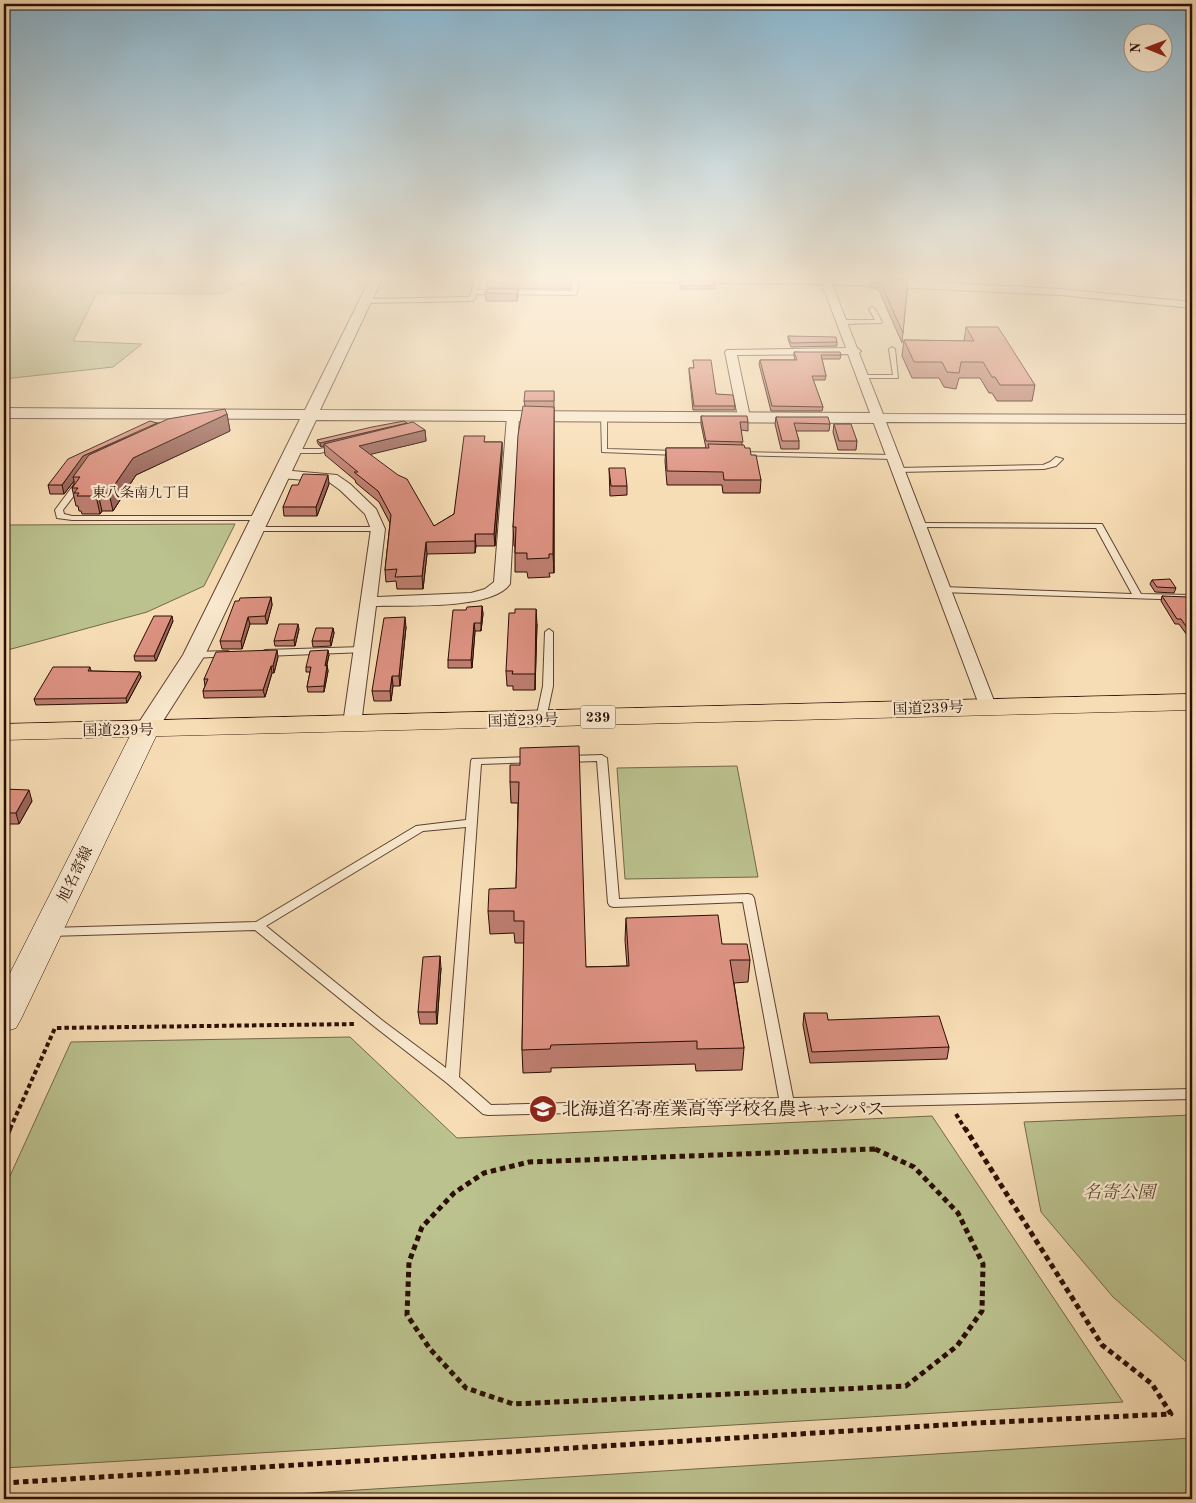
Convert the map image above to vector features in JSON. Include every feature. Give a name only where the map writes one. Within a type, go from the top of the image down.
[{"type":"highway","name":"国道239号","points":[[4,732],[146,730],[1192,702]]},
{"type":"main road","name":"旭名寄線","points":[[4,1019],[146,730]]},
{"type":"street","points":[[146,730],[194,655],[342,347]]},
{"type":"street","points":[[853,347],[878,418],[987,706]]},
{"type":"street","points":[[744,417],[731,352],[855,351]]},
{"type":"street","points":[[4,413],[182,419],[310,416],[421,419],[513,416],[1192,419]]},
{"type":"street","points":[[368,602],[472,598],[490,592],[502,584],[513,416]]},
{"type":"street","points":[[281,474],[332,478],[345,487],[371,512],[378,529],[352,724]]},
{"type":"lane","points":[[864,377],[896,377],[892,349]]},
{"type":"lane","points":[[604,416],[604,452],[684,453]]},
{"type":"lane","points":[[292,451],[320,451],[347,445]]},
{"type":"lane","points":[[734,454],[896,464],[1044,467],[1059,459]]},
{"type":"lane","points":[[84,476],[59,510],[60,516],[72,518],[256,523],[378,529]]},
{"type":"lane","points":[[919,525],[1099,526],[1138,596]]},
{"type":"lane","points":[[943,590],[1192,598]]},
{"type":"lane","points":[[541,719],[548,686],[549,632]]},
{"type":"lane","points":[[253,653],[362,650]]},
{"type":"lane","points":[[194,655],[234,654]]},
{"type":"lane","points":[[452,1079],[476,761],[602,758],[614,903],[748,898],[787,1104]]},
{"type":"lane","points":[[46,933],[258,926],[420,828],[471,823]]},
{"type":"lane","points":[[258,926],[379,1024],[452,1079],[488,1110],[1192,1094]]},
{"type":"path","points":[[4,1142],[55,1028],[379,1024]]},
{"type":"path","points":[[4,1483],[977,1423],[1171,1414],[1152,1384],[1102,1345],[947,1101]]},
{"type":"path","points":[[875,1149],[914,1167],[958,1212],[983,1264],[982,1310],[956,1346],[906,1386],[513,1404],[466,1388],[430,1349],[407,1315],[409,1262],[422,1227],[454,1193],[484,1173],[529,1162],[875,1149]]},
{"type":"green space","points":[[4,347],[138,347],[113,367],[4,379]]},
{"type":"green space","points":[[235,524],[204,586],[147,612],[4,651],[4,525]]},
{"type":"green space","points":[[737,766],[758,877],[625,879],[617,768]]},
{"type":"green space","points":[[350,1037],[457,1138],[932,1116],[1123,1402],[4,1468],[4,1189],[71,1042]]},
{"type":"green space","name":"名寄公園","points":[[1192,1115],[1192,1367],[1113,1297],[1041,1212],[1024,1122]]},
{"type":"green space","points":[[1192,1438],[1192,1499],[214,1499]]},
{"type":"building","points":[[907,347],[1011,347],[1035,385],[1000,385],[995,377],[992,377],[983,362],[961,362],[959,373],[947,372],[942,362],[914,362]]},
{"type":"building","points":[[794,352],[840,352],[841,355],[821,355],[826,376],[812,376],[823,407],[772,406],[760,360],[797,360]]},
{"type":"building","points":[[693,360],[711,360],[716,394],[733,395],[735,406],[694,406],[689,368],[694,368]]},
{"type":"building","points":[[525,391],[554,391],[554,401],[524,401]]},
{"type":"building","points":[[523,406],[554,407],[553,554],[549,554],[549,558],[527,559],[527,553],[515,553],[516,527],[513,527],[518,435]]},
{"type":"building","points":[[225,409],[227,414],[133,458],[109,493],[98,493],[96,496],[77,496],[79,493],[74,493],[78,488],[72,488],[80,477],[73,477],[89,455],[168,419]]},
{"type":"building","points":[[701,416],[747,416],[748,422],[740,422],[743,442],[706,441]]},
{"type":"building","points":[[776,417],[828,417],[830,424],[794,423],[799,441],[782,441]]},
{"type":"building","points":[[150,421],[157,423],[83,456],[62,485],[48,485],[68,459]]},
{"type":"building","points":[[404,421],[407,423],[320,443],[317,440],[372,427]]},
{"type":"building","points":[[413,422],[425,430],[359,446],[398,475],[407,479],[434,526],[454,514],[464,436],[485,436],[484,442],[502,442],[494,534],[475,534],[475,541],[426,542],[422,576],[395,577],[397,569],[385,570],[391,515],[378,491],[324,444]]},
{"type":"building","points":[[834,424],[851,424],[857,441],[839,441]]},
{"type":"building","points":[[708,444],[744,445],[745,448],[750,448],[751,455],[756,455],[761,480],[724,480],[723,472],[667,471],[666,448],[709,448]]},
{"type":"building","points":[[609,468],[625,468],[627,486],[611,486]]},
{"type":"building","points":[[303,474],[328,475],[316,507],[283,507],[292,485],[298,485]]},
{"type":"building","points":[[1170,579],[1176,588],[1157,587],[1152,580]]},
{"type":"building","points":[[1162,596],[1189,597],[1192,601],[1192,635],[1181,619],[1177,619]]},
{"type":"building","points":[[271,597],[265,616],[248,617],[241,641],[220,641],[235,601],[239,601],[240,598]]},
{"type":"building","points":[[482,606],[481,623],[474,623],[471,660],[448,660],[453,610],[466,610],[467,607]]},
{"type":"building","points":[[515,609],[536,609],[535,674],[512,674],[513,671],[506,671],[509,613],[515,613]]},
{"type":"building","points":[[154,616],[172,616],[154,656],[134,656]]},
{"type":"building","points":[[405,617],[399,676],[392,676],[390,691],[372,691],[384,618]]},
{"type":"building","points":[[279,624],[298,624],[294,640],[274,641]]},
{"type":"building","points":[[316,628],[333,628],[330,641],[312,641]]},
{"type":"building","points":[[277,650],[273,666],[271,666],[263,690],[203,691],[208,679],[204,679],[216,652]]},
{"type":"building","points":[[328,650],[324,686],[307,687],[311,667],[306,667],[310,651]]},
{"type":"building","points":[[53,667],[90,667],[88,671],[140,672],[126,698],[34,699]]},
{"type":"building","points":[[579,746],[586,967],[629,966],[626,918],[718,915],[722,944],[747,944],[750,960],[730,960],[744,1048],[697,1049],[697,1041],[551,1045],[550,1049],[522,1050],[524,921],[514,921],[514,911],[488,911],[489,889],[516,888],[519,782],[510,782],[510,765],[520,765],[520,748]]},
{"type":"building","points":[[4,789],[29,790],[16,813],[4,813]]},
{"type":"building","points":[[440,956],[436,1012],[418,1012],[423,957]]},
{"type":"building","points":[[804,1013],[827,1013],[828,1020],[939,1016],[949,1047],[812,1052]]},
{"type":"place","name":"北海道名寄産業高等学校名農キャンパス","points":[[543,1109]]},
{"type":"district","name":"東八条南九丁目","points":[[141,492]]}]
